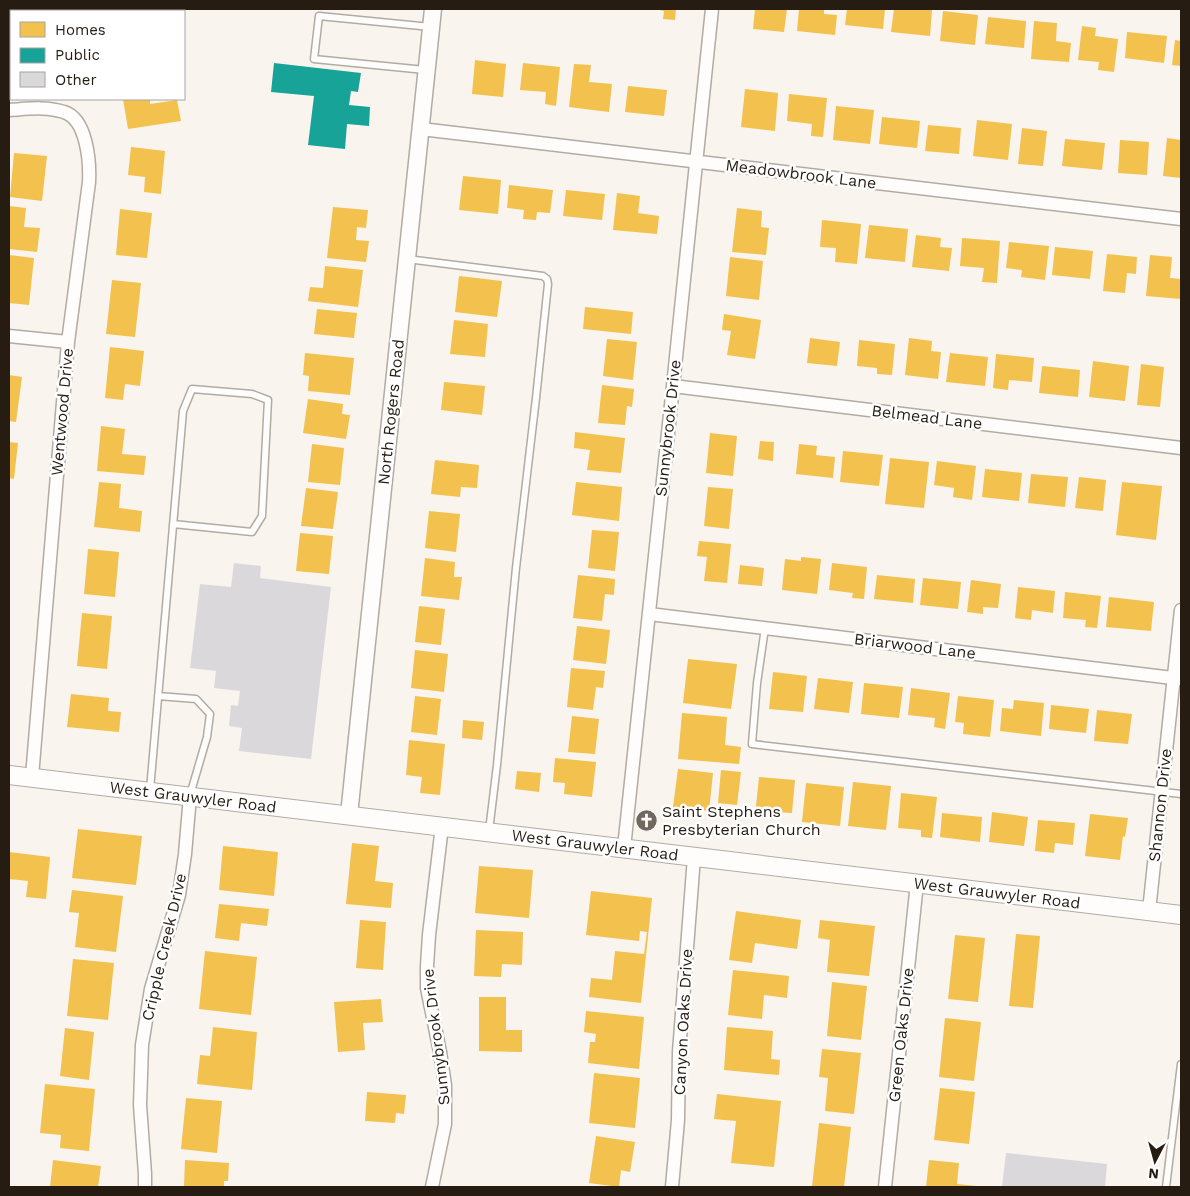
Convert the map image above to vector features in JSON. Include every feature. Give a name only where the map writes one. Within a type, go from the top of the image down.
[{"type":"main road","name":"West Grauwyler Road","points":[[9,775],[1181,915]]},
{"type":"street","name":"North Rogers Road","points":[[349,815],[433,9]]},
{"type":"street","name":"Sunnybrook Drive","points":[[624,848],[712,9]]},
{"type":"street","name":"Wentwood Drive","points":[[9,110],[52,109],[65,112],[73,117],[79,126],[90,164],[68,342],[32,777]]},
{"type":"street","name":"Meadowbrook Lane","points":[[421,129],[1181,219]]},
{"type":"street","points":[[9,336],[68,342]]},
{"type":"street","name":"Belmead Lane","points":[[673,386],[1181,448]]},
{"type":"street","name":"Shannon Drive","points":[[1149,911],[1162,791],[1178,678],[1181,610]]},
{"type":"street","name":"Briarwood Lane","points":[[649,614],[1178,678]]},
{"type":"street","name":"Cripple Creek Drive","points":[[145,1187],[140,1104],[142,1045],[151,989],[179,895],[190,796]]},
{"type":"street","name":"Sunnybrook Drive","points":[[432,1187],[444,1124],[445,1085],[427,988],[427,966],[442,826]]},
{"type":"street","name":"Canyon Oaks Drive","points":[[672,1187],[678,1120],[678,1052],[694,857]]},
{"type":"street","name":"Green Oaks Drive","points":[[885,1187],[917,883]]},
{"type":"lane","points":[[427,70],[314,59],[319,16],[431,27]]},
{"type":"lane","points":[[407,259],[543,276],[547,279],[548,284],[516,568],[498,765],[489,832]]},
{"type":"lane","points":[[150,791],[158,696],[173,524],[183,411],[192,389],[252,394],[268,400],[262,516],[252,532],[173,524]]},
{"type":"lane","points":[[765,628],[757,683],[752,744],[1181,794]]},
{"type":"lane","points":[[158,696],[196,699],[210,714],[207,737],[190,796]]},
{"type":"lane","points":[[1166,1187],[1181,1064]]},
{"type":"building: Homes","points":[[659,9],[676,9],[675,20],[663,19],[664,11]]},
{"type":"building: Homes","points":[[755,9],[787,9],[784,32],[753,29]]},
{"type":"building: Homes","points":[[799,9],[824,9],[824,14],[837,15],[835,35],[797,31]]},
{"type":"building: Homes","points":[[847,9],[885,9],[883,29],[845,25]]},
{"type":"building: Homes","points":[[894,9],[932,10],[930,36],[891,32]]},
{"type":"building: Homes","points":[[943,11],[978,15],[975,45],[940,41]]},
{"type":"building: Homes","points":[[988,17],[1026,21],[1024,48],[985,44]]},
{"type":"building: Homes","points":[[1034,21],[1057,23],[1056,41],[1071,43],[1069,62],[1031,59]]},
{"type":"building: Homes","points":[[1082,26],[1096,28],[1095,36],[1118,39],[1114,72],[1098,70],[1099,62],[1078,60]]},
{"type":"building: Homes","points":[[1127,32],[1167,36],[1164,63],[1125,58]]},
{"type":"building: Homes","points":[[1175,40],[1181,41],[1181,66],[1172,65]]},
{"type":"building: Homes","points":[[9,49],[10,49],[10,72]]},
{"type":"building: Homes","points":[[475,60],[506,64],[503,97],[472,94]]},
{"type":"building: Homes","points":[[523,63],[560,67],[556,106],[545,104],[546,92],[520,90]]},
{"type":"building: Homes","points":[[574,64],[591,65],[589,82],[612,84],[609,112],[569,107]]},
{"type":"building: Homes","points":[[628,86],[667,90],[664,116],[625,112]]},
{"type":"building: Homes","points":[[745,89],[778,93],[775,131],[741,127]]},
{"type":"building: Homes","points":[[789,94],[827,98],[823,137],[811,136],[812,124],[787,121]]},
{"type":"building: Homes","points":[[123,100],[150,100],[150,104],[177,100],[181,121],[128,129]]},
{"type":"building: Homes","points":[[836,106],[874,110],[870,144],[833,140]]},
{"type":"building: Homes","points":[[882,117],[920,121],[917,148],[879,144]]},
{"type":"building: Homes","points":[[977,120],[1012,124],[1008,160],[973,156]]},
{"type":"building: Homes","points":[[928,125],[961,128],[959,154],[925,151]]},
{"type":"building: Homes","points":[[1022,128],[1047,131],[1043,166],[1018,164]]},
{"type":"building: Homes","points":[[1167,138],[1181,140],[1181,178],[1163,176]]},
{"type":"building: Homes","points":[[1065,139],[1105,143],[1102,170],[1062,166]]},
{"type":"building: Homes","points":[[1120,140],[1149,142],[1147,175],[1118,173]]},
{"type":"building: Homes","points":[[131,147],[165,151],[161,194],[144,192],[145,177],[128,175]]},
{"type":"building: Homes","points":[[14,153],[47,156],[42,201],[10,197]]},
{"type":"building: Homes","points":[[463,176],[501,180],[498,214],[459,210]]},
{"type":"building: Homes","points":[[509,185],[553,190],[550,213],[537,212],[536,220],[523,219],[524,210],[507,208]]},
{"type":"building: Homes","points":[[566,190],[605,194],[602,220],[563,216]]},
{"type":"building: Homes","points":[[617,193],[640,196],[638,213],[659,216],[657,234],[613,230]]},
{"type":"building: Homes","points":[[9,206],[26,208],[24,227],[40,228],[37,252],[9,249]]},
{"type":"building: Homes","points":[[333,207],[368,210],[366,228],[357,227],[356,240],[369,241],[366,262],[327,258]]},
{"type":"building: Homes","points":[[737,208],[762,211],[761,227],[769,228],[766,255],[732,252]]},
{"type":"building: Homes","points":[[120,209],[152,213],[147,258],[116,255]]},
{"type":"building: Homes","points":[[822,220],[861,224],[857,264],[835,262],[836,248],[820,247]]},
{"type":"building: Homes","points":[[869,225],[908,229],[905,262],[865,258]]},
{"type":"building: Homes","points":[[916,235],[941,238],[940,247],[952,248],[949,271],[912,267]]},
{"type":"building: Homes","points":[[962,238],[1000,241],[997,283],[982,282],[984,268],[960,266]]},
{"type":"building: Homes","points":[[1009,242],[1049,246],[1045,280],[1021,277],[1022,270],[1006,268]]},
{"type":"building: Homes","points":[[1055,247],[1093,251],[1090,279],[1052,275]]},
{"type":"building: Homes","points":[[1107,254],[1137,257],[1136,274],[1127,273],[1125,293],[1103,291]]},
{"type":"building: Homes","points":[[9,255],[34,258],[29,305],[9,303]]},
{"type":"building: Homes","points":[[1150,255],[1172,257],[1170,278],[1181,279],[1181,299],[1146,296]]},
{"type":"building: Homes","points":[[730,257],[763,261],[759,300],[726,296]]},
{"type":"building: Homes","points":[[325,266],[363,270],[358,307],[308,301],[310,287],[323,288]]},
{"type":"building: Homes","points":[[459,276],[502,281],[497,317],[455,312]]},
{"type":"building: Homes","points":[[112,280],[141,283],[135,337],[106,334]]},
{"type":"building: Homes","points":[[585,307],[633,312],[631,334],[583,329]]},
{"type":"building: Homes","points":[[317,309],[357,313],[354,338],[314,334]]},
{"type":"building: Homes","points":[[724,314],[761,320],[755,359],[727,355],[731,331],[722,330]]},
{"type":"building: Homes","points":[[454,320],[488,324],[485,357],[450,354]]},
{"type":"building: Homes","points":[[810,338],[840,342],[837,366],[807,363]]},
{"type":"building: Homes","points":[[909,338],[932,341],[931,351],[941,352],[938,379],[905,375]]},
{"type":"building: Homes","points":[[607,339],[637,342],[633,380],[603,376]]},
{"type":"building: Homes","points":[[859,340],[895,344],[892,375],[877,374],[877,368],[857,366]]},
{"type":"building: Homes","points":[[110,347],[144,351],[140,386],[125,384],[123,400],[105,398]]},
{"type":"building: Homes","points":[[305,353],[354,358],[350,395],[308,391],[309,376],[303,375]]},
{"type":"building: Homes","points":[[950,353],[988,357],[985,386],[946,382]]},
{"type":"building: Homes","points":[[996,354],[1034,358],[1032,382],[1009,380],[1008,390],[993,388]]},
{"type":"building: Homes","points":[[1093,361],[1129,366],[1125,401],[1089,397]]},
{"type":"building: Homes","points":[[1141,364],[1164,367],[1160,407],[1137,405]]},
{"type":"building: Homes","points":[[1042,366],[1080,370],[1078,397],[1039,393]]},
{"type":"building: Homes","points":[[9,375],[22,377],[16,422],[9,421]]},
{"type":"building: Homes","points":[[444,382],[485,386],[482,415],[441,410]]},
{"type":"building: Homes","points":[[602,385],[634,389],[632,407],[627,406],[625,425],[598,423]]},
{"type":"building: Homes","points":[[308,399],[343,404],[342,414],[350,415],[346,439],[303,433]]},
{"type":"building: Homes","points":[[101,426],[125,429],[122,454],[146,456],[144,475],[97,471]]},
{"type":"building: Homes","points":[[575,432],[625,438],[621,473],[587,470],[590,450],[574,448]]},
{"type":"building: Homes","points":[[710,433],[737,436],[733,476],[706,473]]},
{"type":"building: Homes","points":[[760,441],[774,442],[773,461],[758,459]]},
{"type":"building: Homes","points":[[9,442],[18,443],[14,479],[9,478]]},
{"type":"building: Homes","points":[[312,444],[344,448],[340,485],[308,482]]},
{"type":"building: Homes","points":[[799,444],[817,446],[816,455],[835,457],[833,478],[796,474]]},
{"type":"building: Homes","points":[[843,451],[883,455],[879,486],[840,482]]},
{"type":"building: Homes","points":[[890,458],[929,462],[924,508],[885,504]]},
{"type":"building: Homes","points":[[435,460],[479,465],[477,488],[461,487],[460,497],[431,494]]},
{"type":"building: Homes","points":[[937,461],[976,466],[972,500],[953,497],[954,488],[934,485]]},
{"type":"building: Homes","points":[[985,469],[1022,473],[1019,501],[982,497]]},
{"type":"building: Homes","points":[[1031,474],[1068,477],[1065,507],[1028,503]]},
{"type":"building: Homes","points":[[1079,477],[1106,480],[1103,511],[1075,508]]},
{"type":"building: Homes","points":[[99,482],[121,484],[119,508],[142,511],[140,532],[94,527]]},
{"type":"building: Homes","points":[[576,482],[622,487],[619,521],[572,515]]},
{"type":"building: Homes","points":[[1122,482],[1162,486],[1156,540],[1116,535]]},
{"type":"building: Homes","points":[[708,487],[733,489],[729,529],[704,526]]},
{"type":"building: Homes","points":[[306,488],[338,492],[333,529],[301,526]]},
{"type":"building: Homes","points":[[429,511],[460,514],[456,552],[425,548]]},
{"type":"building: Homes","points":[[592,530],[619,532],[615,571],[588,568]]},
{"type":"building: Homes","points":[[300,533],[333,536],[329,574],[296,571]]},
{"type":"building: Homes","points":[[699,541],[731,544],[727,583],[704,581],[707,557],[697,556]]},
{"type":"building: Homes","points":[[88,549],[119,552],[115,597],[84,594]]},
{"type":"building: Homes","points":[[801,557],[821,559],[817,594],[782,590],[785,559],[801,561]]},
{"type":"building: Homes","points":[[425,558],[455,562],[454,577],[462,577],[459,600],[421,596]]},
{"type":"building: Homes","points":[[832,563],[867,567],[864,599],[852,598],[853,593],[829,590]]},
{"type":"building: Homes","points":[[740,565],[764,568],[762,586],[738,584]]},
{"type":"building: Homes","points":[[578,575],[615,579],[614,595],[605,594],[602,621],[573,618]]},
{"type":"building: Homes","points":[[877,575],[915,579],[913,603],[874,599]]},
{"type":"building: Homes","points":[[923,578],[961,582],[958,609],[920,605]]},
{"type":"building: Homes","points":[[971,580],[1001,584],[998,608],[983,607],[983,614],[967,612]]},
{"type":"building: Homes","points":[[1018,587],[1055,591],[1053,613],[1032,610],[1031,620],[1015,618]]},
{"type":"building: Homes","points":[[1065,592],[1101,596],[1097,628],[1085,627],[1086,620],[1063,618]]},
{"type":"building: Homes","points":[[1109,597],[1154,602],[1151,631],[1106,627]]},
{"type":"building: Homes","points":[[419,606],[445,609],[441,645],[415,642]]},
{"type":"building: Homes","points":[[82,613],[112,616],[107,669],[77,666]]},
{"type":"building: Homes","points":[[577,626],[610,630],[606,664],[573,660]]},
{"type":"building: Homes","points":[[415,650],[448,654],[444,692],[411,688]]},
{"type":"building: Homes","points":[[688,659],[737,664],[731,709],[683,703]]},
{"type":"building: Homes","points":[[571,668],[605,671],[603,688],[596,687],[593,710],[567,707]]},
{"type":"building: Homes","points":[[773,672],[807,676],[803,712],[769,709]]},
{"type":"building: Homes","points":[[818,678],[853,682],[849,713],[814,709]]},
{"type":"building: Homes","points":[[864,683],[903,687],[899,718],[861,714]]},
{"type":"building: Homes","points":[[911,688],[950,693],[945,729],[934,727],[935,718],[908,715]]},
{"type":"building: Homes","points":[[71,694],[109,698],[108,711],[121,712],[119,732],[67,727]]},
{"type":"building: Homes","points":[[415,696],[441,699],[437,735],[411,732]]},
{"type":"building: Homes","points":[[958,696],[994,700],[990,737],[963,734],[964,723],[955,722]]},
{"type":"building: Homes","points":[[1014,700],[1044,703],[1041,736],[1000,731],[1002,708],[1013,709]]},
{"type":"building: Homes","points":[[1051,705],[1089,709],[1086,733],[1049,729]]},
{"type":"building: Homes","points":[[1097,710],[1132,714],[1128,744],[1094,741]]},
{"type":"building: Homes","points":[[682,713],[727,717],[725,745],[741,747],[739,764],[678,759]]},
{"type":"building: Homes","points":[[572,716],[599,719],[595,754],[568,752]]},
{"type":"building: Homes","points":[[463,720],[484,722],[482,740],[462,738]]},
{"type":"building: Homes","points":[[409,740],[445,744],[440,795],[420,793],[422,777],[406,775]]},
{"type":"building: Homes","points":[[555,758],[596,762],[592,797],[564,794],[565,783],[553,782]]},
{"type":"building: Homes","points":[[678,769],[713,773],[709,811],[673,807]]},
{"type":"building: Homes","points":[[721,770],[741,772],[737,805],[718,803]]},
{"type":"building: Homes","points":[[517,771],[541,773],[539,792],[515,789]]},
{"type":"building: Homes","points":[[759,777],[795,780],[792,813],[776,812],[775,818],[755,816]]},
{"type":"building: Homes","points":[[853,782],[891,786],[886,830],[848,826]]},
{"type":"building: Homes","points":[[806,783],[844,787],[840,826],[802,822]]},
{"type":"building: Homes","points":[[901,793],[937,797],[932,838],[921,837],[921,830],[898,828]]},
{"type":"building: Homes","points":[[992,812],[1028,817],[1024,846],[989,842]]},
{"type":"building: Homes","points":[[942,813],[982,817],[980,842],[940,837]]},
{"type":"building: Homes","points":[[1090,814],[1128,818],[1125,837],[1123,836],[1120,860],[1085,856]]},
{"type":"building: Homes","points":[[1038,820],[1075,823],[1073,845],[1055,843],[1054,853],[1035,851]]},
{"type":"building: Homes","points":[[78,829],[142,836],[136,885],[72,878]]},
{"type":"building: Homes","points":[[352,843],[379,846],[375,881],[393,883],[391,908],[346,904]]},
{"type":"building: Homes","points":[[223,846],[278,852],[274,896],[219,890]]},
{"type":"building: Homes","points":[[9,852],[50,857],[46,899],[26,897],[28,881],[9,879]]},
{"type":"building: Homes","points":[[479,866],[533,870],[529,918],[475,913]]},
{"type":"building: Homes","points":[[72,890],[123,896],[116,952],[75,947],[79,913],[69,912]]},
{"type":"building: Homes","points":[[591,891],[652,898],[641,1003],[589,997],[591,978],[612,980],[615,951],[644,954],[647,932],[640,931],[639,941],[586,935]]},
{"type":"building: Homes","points":[[219,904],[269,909],[267,926],[241,923],[239,941],[215,938]]},
{"type":"building: Homes","points":[[736,911],[801,920],[797,949],[755,943],[752,963],[729,960]]},
{"type":"building: Homes","points":[[360,920],[386,922],[383,970],[356,968]]},
{"type":"building: Homes","points":[[820,920],[875,926],[869,976],[827,972],[830,940],[818,938]]},
{"type":"building: Homes","points":[[476,930],[523,932],[522,965],[502,964],[501,977],[474,976]]},
{"type":"building: Homes","points":[[1016,934],[1040,936],[1033,1008],[1009,1006]]},
{"type":"building: Homes","points":[[955,935],[985,938],[978,1002],[948,999]]},
{"type":"building: Homes","points":[[205,951],[257,957],[251,1015],[199,1009]]},
{"type":"building: Homes","points":[[73,959],[114,963],[108,1020],[67,1016]]},
{"type":"building: Homes","points":[[733,970],[789,976],[787,998],[764,995],[762,1019],[728,1015]]},
{"type":"building: Homes","points":[[832,982],[867,986],[861,1040],[827,1036]]},
{"type":"building: Homes","points":[[479,997],[506,997],[506,1030],[522,1030],[522,1052],[479,1051]]},
{"type":"building: Homes","points":[[381,999],[383,1022],[363,1023],[365,1050],[338,1052],[334,1002]]},
{"type":"building: Homes","points":[[586,1011],[644,1017],[639,1069],[588,1063],[590,1042],[595,1042],[596,1034],[584,1032]]},
{"type":"building: Homes","points":[[945,1018],[981,1022],[974,1081],[939,1077]]},
{"type":"building: Homes","points":[[213,1027],[257,1032],[252,1090],[197,1084],[200,1055],[210,1056]]},
{"type":"building: Homes","points":[[727,1027],[773,1031],[771,1059],[780,1060],[779,1075],[724,1070]]},
{"type":"building: Homes","points":[[65,1028],[94,1032],[89,1080],[60,1076]]},
{"type":"building: Homes","points":[[822,1049],[861,1053],[854,1114],[825,1111],[828,1078],[819,1077]]},
{"type":"building: Homes","points":[[594,1073],[640,1078],[635,1128],[589,1123]]},
{"type":"building: Homes","points":[[45,1084],[95,1089],[89,1151],[60,1148],[61,1135],[40,1133]]},
{"type":"building: Homes","points":[[940,1088],[975,1092],[969,1144],[934,1140]]},
{"type":"building: Homes","points":[[367,1092],[406,1095],[404,1114],[396,1113],[395,1123],[365,1121]]},
{"type":"building: Homes","points":[[717,1094],[781,1101],[774,1167],[731,1163],[736,1121],[714,1119]]},
{"type":"building: Homes","points":[[186,1098],[222,1101],[217,1153],[181,1149]]},
{"type":"building: Homes","points":[[819,1123],[851,1127],[844,1187],[812,1187]]},
{"type":"building: Homes","points":[[596,1136],[635,1142],[630,1172],[621,1170],[619,1187],[589,1183]]},
{"type":"building: Homes","points":[[53,1160],[101,1166],[98,1187],[50,1187]]},
{"type":"building: Homes","points":[[185,1160],[229,1163],[228,1181],[224,1181],[224,1187],[184,1187]]},
{"type":"building: Homes","points":[[929,1160],[959,1163],[957,1184],[977,1187],[926,1187]]},
{"type":"building: Public","points":[[274,63],[361,73],[358,92],[351,91],[349,105],[370,107],[369,126],[347,124],[345,149],[308,145],[314,96],[271,92]]},
{"type":"building: Other","points":[[234,563],[261,566],[260,578],[331,587],[311,759],[239,751],[242,728],[229,726],[231,705],[238,706],[240,691],[214,688],[216,671],[190,668],[200,584],[231,587]]},
{"type":"building: Other","points":[[1006,1153],[1107,1164],[1105,1187],[1002,1187]]},
{"type":"place","name":"Saint Stephens Presbyterian Church","points":[[646,820]]}]
